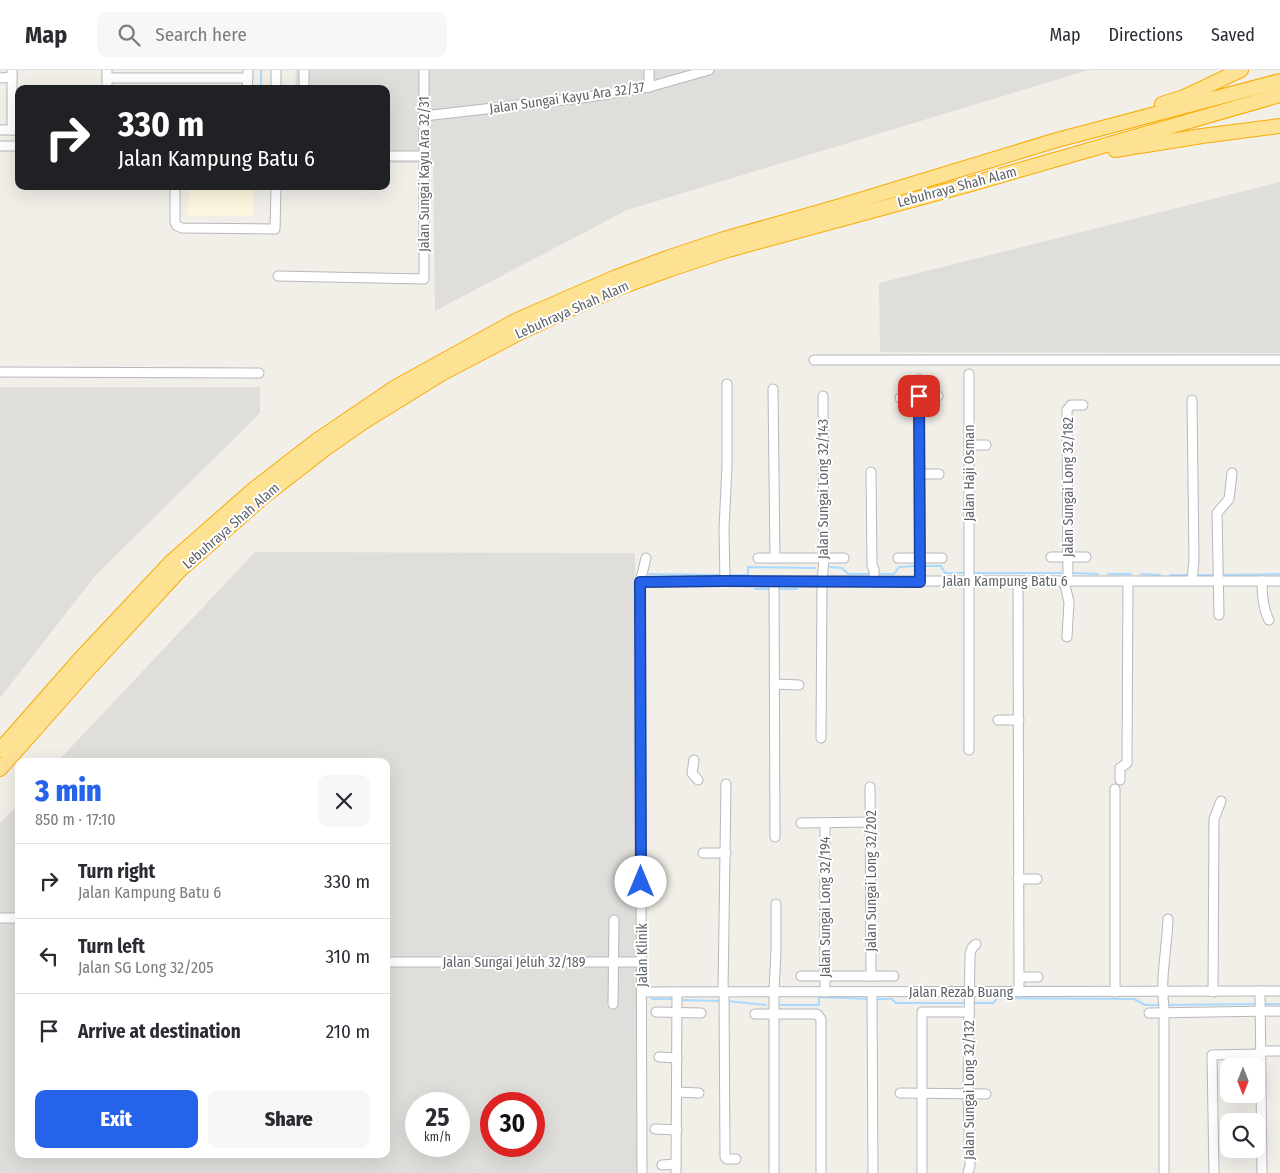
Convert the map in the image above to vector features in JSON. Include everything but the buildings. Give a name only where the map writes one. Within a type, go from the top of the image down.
[{"type":"highway","points":[[1057,140],[1184,97],[1242,70]]},
{"type":"highway","name":"Lebuhraya Shah Alam","points":[[0,750],[79,660],[171,562],[254,489],[316,441],[386,393],[517,320],[667,258],[1057,140],[1280,81]]},
{"type":"highway","name":"Lebuhraya Shah Alam","points":[[0,770],[86,672],[180,570],[262,498],[325,449],[377,412],[441,374],[564,312],[621,287],[671,269],[794,231],[1045,163],[1280,94]]},
{"type":"highway","points":[[1045,163],[1202,136],[1280,126]]},
{"type":"street","points":[[276,70],[276,85]]},
{"type":"street","points":[[304,70],[304,85]]},
{"type":"street","name":"Jalan Sungai Kayu Ara 32/31","points":[[278,276],[424,279],[424,70]]},
{"type":"street","points":[[649,70],[649,87]]},
{"type":"street","name":"Jalan Sungai Kayu Ara 32/37","points":[[424,116],[589,97],[649,87],[709,70]]},
{"type":"street","points":[[0,78],[12,74],[15,130],[0,130]]},
{"type":"street","points":[[107,74],[248,74]]},
{"type":"street","points":[[0,146],[15,146]]},
{"type":"street","points":[[390,156],[424,156]]},
{"type":"street","points":[[175,190],[175,222],[177,226],[182,228],[275,229],[276,190]]},
{"type":"street","points":[[814,360],[1280,360]]},
{"type":"street","points":[[0,372],[258,372]]},
{"type":"street","name":"Jalan Haji Osman","points":[[969,374],[971,656],[969,750]]},
{"type":"street","points":[[919,379],[920,569]]},
{"type":"street","points":[[725,581],[724,529],[727,466],[727,384]]},
{"type":"street","points":[[773,389],[774,558]]},
{"type":"street","name":"Jalan Sungai Long 32/143","points":[[822,396],[824,559],[822,582],[822,738]]},
{"type":"street","points":[[900,398],[938,396]]},
{"type":"street","points":[[1192,400],[1194,560],[1192,581]]},
{"type":"street","name":"Jalan Sungai Long 32/182","points":[[1067,637],[1069,602],[1066,581],[1068,557],[1067,410],[1071,405],[1083,405]]},
{"type":"street","points":[[969,445],[986,445]]},
{"type":"street","points":[[871,472],[872,566],[874,569],[874,582]]},
{"type":"street","points":[[1219,615],[1217,513],[1229,499],[1232,473]]},
{"type":"street","points":[[920,474],[939,474]]},
{"type":"street","points":[[1051,557],[1086,557]]},
{"type":"street","name":"Jalan Klinik","points":[[642,1173],[640,582],[646,558]]},
{"type":"street","points":[[758,558],[844,558]]},
{"type":"street","points":[[898,558],[920,569]]},
{"type":"street","points":[[920,569],[942,558]]},
{"type":"street","name":"Jalan Kampung Batu 6","points":[[640,582],[725,581],[774,586],[822,582],[874,582],[920,569],[969,577],[1018,581],[1280,581]]},
{"type":"street","points":[[1018,581],[1019,992]]},
{"type":"street","points":[[1120,780],[1120,768],[1127,764],[1128,581]]},
{"type":"street","points":[[1262,581],[1262,593],[1269,620]]},
{"type":"street","points":[[774,586],[775,837]]},
{"type":"street","points":[[774,684],[799,685]]},
{"type":"street","points":[[998,720],[1018,720]]},
{"type":"street","points":[[694,760],[692,773],[698,780]]},
{"type":"street","points":[[726,784],[725,1157],[736,1159]]},
{"type":"street","name":"Jalan Sungai Long 32/202","points":[[870,787],[871,976]]},
{"type":"street","points":[[1115,789],[1115,992]]},
{"type":"street","points":[[1212,992],[1214,819],[1221,801]]},
{"type":"street","name":"Jalan Sungai Long 32/194","points":[[825,822],[825,992]]},
{"type":"street","points":[[801,823],[871,822]]},
{"type":"street","points":[[703,853],[726,853]]},
{"type":"street","points":[[1018,879],[1037,879]]},
{"type":"street","points":[[774,1173],[776,904]]},
{"type":"street","points":[[0,918],[15,918]]},
{"type":"street","points":[[1164,1173],[1162,977],[1166,956],[1168,919]]},
{"type":"street","points":[[613,1004],[614,920]]},
{"type":"street","name":"Jalan Sungai Long 32/132","points":[[968,1173],[970,1166],[968,1094],[970,954],[976,944]]},
{"type":"street","name":"Jalan Sungai Jeluh 32/189","points":[[390,962],[642,962]]},
{"type":"street","points":[[802,976],[894,976]]},
{"type":"street","points":[[1019,978],[1038,978]]},
{"type":"street","name":"Jalan Rezab Buang","points":[[642,992],[677,1002],[774,992],[825,992],[872,999],[970,1003],[1019,992],[1115,992],[1163,1003],[1212,992],[1280,992]]},
{"type":"street","points":[[1260,992],[1262,1173]]},
{"type":"street","points":[[872,999],[873,1172]]},
{"type":"street","points":[[656,1012],[677,1002]]},
{"type":"street","points":[[677,1002],[701,1013]]},
{"type":"street","points":[[662,1165],[676,1169],[677,1002]]},
{"type":"street","points":[[922,1173],[922,1012],[970,1003]]},
{"type":"street","points":[[1149,1012],[1163,1003],[1261,1007],[1280,1011]]},
{"type":"street","points":[[755,1014],[817,1014],[821,1019],[821,1173]]},
{"type":"street","points":[[1214,1173],[1212,1055],[1280,1051]]},
{"type":"street","points":[[659,1057],[677,1058]]},
{"type":"street","points":[[677,1092],[699,1093]]},
{"type":"street","points":[[900,1093],[986,1094]]},
{"type":"street","points":[[655,1129],[677,1130]]},
{"type":"shaded area","points":[[296,70],[1089,70],[627,210],[435,311],[433,163],[390,163],[390,85],[295,85]]},
{"type":"shaded area","points":[[1280,182],[1280,353],[880,352],[879,283]]},
{"type":"shaded area","points":[[189,190],[253,190],[253,216],[188,216]]},
{"type":"shaded area","points":[[0,387],[260,387],[260,413],[95,576],[0,698]]},
{"type":"shaded area","points":[[255,552],[635,553],[638,1173],[0,1173],[0,823],[15,807],[15,1158],[390,1158],[390,758],[61,758]]},
{"type":"waterway","points":[[261,70],[261,85]]},
{"type":"waterway","points":[[877,574],[894,574],[899,567],[916,566]]},
{"type":"waterway","points":[[924,566],[941,566],[945,573],[967,573]]},
{"type":"waterway","points":[[727,575],[748,575],[748,567],[815,568]]},
{"type":"waterway","points":[[830,567],[842,568],[848,574],[870,574]]},
{"type":"waterway","points":[[972,573],[1061,573]]},
{"type":"waterway","points":[[1074,573],[1098,574]]},
{"type":"waterway","points":[[649,574],[722,575]]},
{"type":"waterway","points":[[1108,574],[1131,574]]},
{"type":"waterway","points":[[1141,574],[1160,575]]},
{"type":"waterway","points":[[1223,575],[1280,574]]},
{"type":"waterway","points":[[1170,575],[1188,575]]},
{"type":"waterway","points":[[1198,575],[1213,575]]},
{"type":"waterway","points":[[755,589],[772,589]]},
{"type":"waterway","points":[[776,589],[797,589]]},
{"type":"waterway","points":[[779,1005],[819,1005],[819,997],[869,999]]},
{"type":"waterway","points":[[972,1003],[993,1003],[998,998],[1134,999],[1145,1005],[1161,1005]]},
{"type":"waterway","points":[[652,999],[675,999]]},
{"type":"waterway","points":[[874,999],[892,999],[896,1003],[965,1003]]},
{"type":"waterway","points":[[679,1000],[722,1001]]},
{"type":"waterway","points":[[727,1001],[766,1005]]},
{"type":"waterway","points":[[1166,1005],[1258,1004]]},
{"type":"waterway","points":[[1263,1004],[1280,1004]]},
{"type":"route","points":[[641,882],[640,582],[920,582],[919,396]]}]
